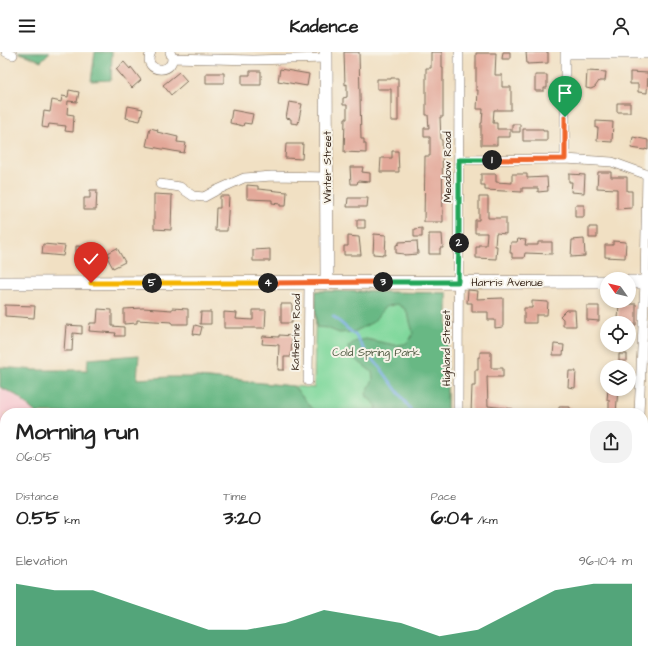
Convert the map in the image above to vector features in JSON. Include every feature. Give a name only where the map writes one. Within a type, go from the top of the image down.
[{"type":"main road","name":"Winter Street","points":[[326,55],[327,282]]},
{"type":"main road","name":"Harris Avenue","points":[[0,283],[600,282]]},
{"type":"main road","points":[[636,282],[647,282]]},
{"type":"street","points":[[151,52],[149,58],[150,62],[152,66],[159,70],[170,66],[171,55],[252,60],[326,55]]},
{"type":"street","name":"Meadow Road","points":[[458,282],[459,52]]},
{"type":"street","points":[[565,159],[565,53],[648,54]]},
{"type":"street","points":[[459,160],[565,159],[612,162],[647,174],[647,282],[639,408]]},
{"type":"street","points":[[160,184],[180,187],[193,196],[204,197],[244,178],[272,176],[327,177]]},
{"type":"street","name":"Highland Street","points":[[458,282],[458,408]]},
{"type":"street","name":"Katherine Road","points":[[308,381],[309,283]]},
{"type":"shaded area","points":[[0,387],[16,395],[30,408],[0,408]]},
{"type":"green space","points":[[18,52],[50,52],[41,61]]},
{"type":"green space","points":[[95,52],[112,52],[111,80],[91,81]]},
{"type":"green space","name":"Cold Spring Park","points":[[316,291],[447,293],[447,408],[170,408],[197,377],[314,388]]},
{"type":"green space","points":[[316,291],[447,293],[447,408],[376,408],[377,406],[367,397],[366,393],[373,380],[372,372],[350,355],[348,347],[354,342],[366,339],[395,345],[405,344],[411,338],[413,333],[408,314],[405,309],[397,304],[385,307],[373,322],[354,332],[339,333],[327,328],[316,327]]},
{"type":"green space","points":[[139,355],[137,379],[197,377],[293,386],[312,408],[30,408],[16,395],[0,387],[0,367],[35,370],[87,370],[88,359]]},
{"type":"building","points":[[344,52],[359,52],[361,139],[364,139],[364,144],[366,144],[366,153],[344,152],[347,105],[343,105],[343,98],[347,97],[347,84],[345,85]]},
{"type":"building","points":[[431,52],[442,52],[443,117],[440,117],[442,140],[443,222],[424,222],[425,156],[430,156],[430,137],[424,137],[424,128],[429,128],[428,115],[426,115],[426,68],[431,68]]},
{"type":"building","points":[[503,52],[510,52],[510,59],[502,59]]},
{"type":"building","points":[[526,52],[548,52],[548,63],[527,64]]},
{"type":"building","points":[[476,53],[496,53],[495,75],[502,75],[502,87],[511,87],[511,110],[494,110],[493,123],[497,123],[497,129],[510,129],[510,137],[497,137],[497,145],[481,145],[481,123],[483,109],[477,109],[478,90],[476,90]]},
{"type":"building","points":[[124,62],[130,69],[131,67],[141,80],[132,88],[116,69]]},
{"type":"building","points":[[280,69],[309,74],[307,86],[278,81]]},
{"type":"building","points":[[250,71],[261,71],[261,85],[242,85],[242,75],[250,75]]},
{"type":"building","points":[[587,71],[606,72],[605,81],[599,81],[595,87],[591,89],[586,88]]},
{"type":"building","points":[[179,72],[187,81],[171,95],[163,85]]},
{"type":"building","points":[[630,72],[648,73],[647,93],[638,92],[638,84],[630,84]]},
{"type":"building","points":[[206,73],[224,73],[224,83],[206,83]]},
{"type":"building","points":[[535,75],[547,75],[547,88],[544,88],[544,91],[535,91]]},
{"type":"building","points":[[398,78],[398,121],[391,121],[391,89],[377,89],[377,79]]},
{"type":"building","points":[[69,90],[79,92],[77,102],[68,101],[67,114],[74,115],[73,132],[65,131],[66,126],[49,124],[48,128],[42,127],[44,111],[50,112],[52,100],[61,102],[62,96],[68,97]]},
{"type":"building","points":[[289,102],[302,104],[298,124],[291,123],[291,119],[286,118]]},
{"type":"building","points":[[617,103],[630,103],[630,112],[617,112]]},
{"type":"building","points":[[128,106],[143,109],[140,121],[126,118]]},
{"type":"building","points":[[232,110],[253,114],[251,124],[244,123],[243,126],[230,123]]},
{"type":"building","points":[[596,121],[613,122],[612,142],[597,141],[598,128],[596,128]]},
{"type":"building","points":[[512,124],[520,124],[520,132],[512,132]]},
{"type":"building","points":[[150,128],[158,130],[157,132],[178,137],[177,142],[186,143],[184,153],[146,146]]},
{"type":"building","points":[[523,129],[543,129],[543,131],[547,131],[547,141],[523,141]]},
{"type":"building","points":[[633,137],[648,140],[648,150],[631,148]]},
{"type":"building","points":[[286,144],[303,144],[302,159],[285,158]]},
{"type":"building","points":[[392,151],[398,151],[399,172],[380,172],[381,158],[392,158]]},
{"type":"building","points":[[350,167],[363,167],[362,172],[370,173],[370,182],[358,181],[357,184],[351,184]]},
{"type":"building","points":[[598,172],[611,172],[611,177],[627,177],[627,191],[632,191],[632,208],[617,209],[617,189],[597,188]]},
{"type":"building","points":[[481,174],[496,174],[496,182],[512,183],[512,174],[527,174],[527,178],[547,177],[548,191],[538,192],[538,188],[522,188],[522,192],[485,190],[485,185],[481,185]]},
{"type":"building","points":[[569,174],[585,175],[584,193],[571,192],[572,182],[569,182]]},
{"type":"building","points":[[247,185],[258,186],[258,189],[287,192],[286,206],[280,206],[280,204],[272,203],[272,200],[247,199]]},
{"type":"building","points":[[90,190],[97,190],[96,210],[84,210],[84,198],[90,198]]},
{"type":"building","points":[[154,194],[172,195],[171,230],[154,229]]},
{"type":"building","points":[[220,196],[229,196],[227,231],[215,231],[216,208],[220,208]]},
{"type":"building","points":[[479,197],[488,197],[488,218],[506,218],[506,234],[496,233],[496,259],[476,258],[476,247],[478,247],[478,245],[486,245],[487,233],[475,233],[475,220],[479,220]]},
{"type":"building","points":[[348,198],[368,198],[367,207],[347,207]]},
{"type":"building","points":[[575,205],[584,205],[584,217],[575,217]]},
{"type":"building","points":[[357,220],[365,220],[365,228],[357,228]]},
{"type":"building","points":[[589,227],[597,227],[597,238],[589,238]]},
{"type":"building","points":[[422,228],[422,237],[414,237],[414,229]]},
{"type":"building","points":[[374,234],[386,235],[385,255],[373,254]]},
{"type":"building","points":[[429,234],[442,234],[443,248],[440,248],[440,254],[429,254]]},
{"type":"building","points":[[348,236],[359,237],[361,255],[344,255],[344,246],[348,246]]},
{"type":"building","points":[[518,239],[526,240],[525,245],[538,245],[538,242],[552,242],[552,254],[525,253],[524,258],[512,258],[512,253],[510,253],[511,242],[517,242]]},
{"type":"building","points":[[584,239],[585,256],[571,257],[572,240]]},
{"type":"building","points":[[417,241],[418,254],[404,255],[396,253],[396,245],[399,244],[399,242]]},
{"type":"building","points":[[613,241],[626,242],[625,258],[605,257],[605,245],[613,245]]},
{"type":"building","points":[[43,244],[65,246],[63,256],[42,254]]},
{"type":"building","points":[[76,246],[89,247],[89,257],[76,256]]},
{"type":"building","points":[[117,248],[125,262],[113,268],[107,257],[109,256],[108,253]]},
{"type":"building","points":[[270,249],[270,261],[253,261],[253,250]]},
{"type":"building","points":[[468,290],[478,291],[477,299],[503,298],[503,327],[495,328],[495,320],[488,320],[488,312],[472,312],[472,303],[467,303]]},
{"type":"building","points":[[532,301],[548,302],[547,315],[536,315],[536,323],[524,323],[524,308],[532,308]]},
{"type":"building","points":[[281,304],[292,304],[292,323],[281,323]]},
{"type":"building","points":[[5,305],[35,306],[34,318],[5,316]]},
{"type":"building","points":[[587,306],[599,306],[599,321],[587,320]]},
{"type":"building","points":[[143,308],[172,310],[172,308],[188,309],[188,324],[172,324],[172,322],[137,320],[137,323],[124,324],[124,309]]},
{"type":"building","points":[[619,308],[636,308],[636,316],[618,316]]},
{"type":"building","points":[[98,309],[112,310],[112,326],[124,327],[124,336],[115,336],[116,333],[89,331],[90,323],[97,323]]},
{"type":"building","points":[[253,310],[266,310],[265,328],[224,328],[224,312],[237,313],[236,319],[253,320]]},
{"type":"building","points":[[566,310],[575,310],[576,326],[563,326],[563,319],[560,316]]},
{"type":"building","points":[[201,312],[211,312],[211,324],[200,324]]},
{"type":"building","points":[[66,325],[82,326],[82,334],[73,333],[72,351],[64,351]]},
{"type":"building","points":[[195,325],[202,327],[200,335],[193,334]]},
{"type":"building","points":[[279,335],[292,336],[291,357],[284,357],[284,370],[278,370],[279,345],[262,344],[263,336],[279,337]]},
{"type":"building","points":[[554,344],[564,345],[563,355],[553,355]]},
{"type":"building","points":[[480,352],[491,352],[491,368],[503,368],[503,377],[487,377],[488,406],[505,408],[471,408],[472,386],[475,386],[475,370],[478,370],[478,357],[480,357]]},
{"type":"building","points":[[619,354],[627,354],[627,360],[619,360]]},
{"type":"building","points":[[569,371],[576,371],[575,388],[568,387]]},
{"type":"building","points":[[607,396],[617,396],[616,408],[609,408],[609,400],[607,400]]},
{"type":"building","points":[[559,407],[570,407],[570,408]]},
{"type":"waterway","points":[[333,316],[356,336],[366,352],[379,366],[410,408]]},
{"type":"route","points":[[91,283],[458,282],[459,160],[565,159],[565,117]]}]
